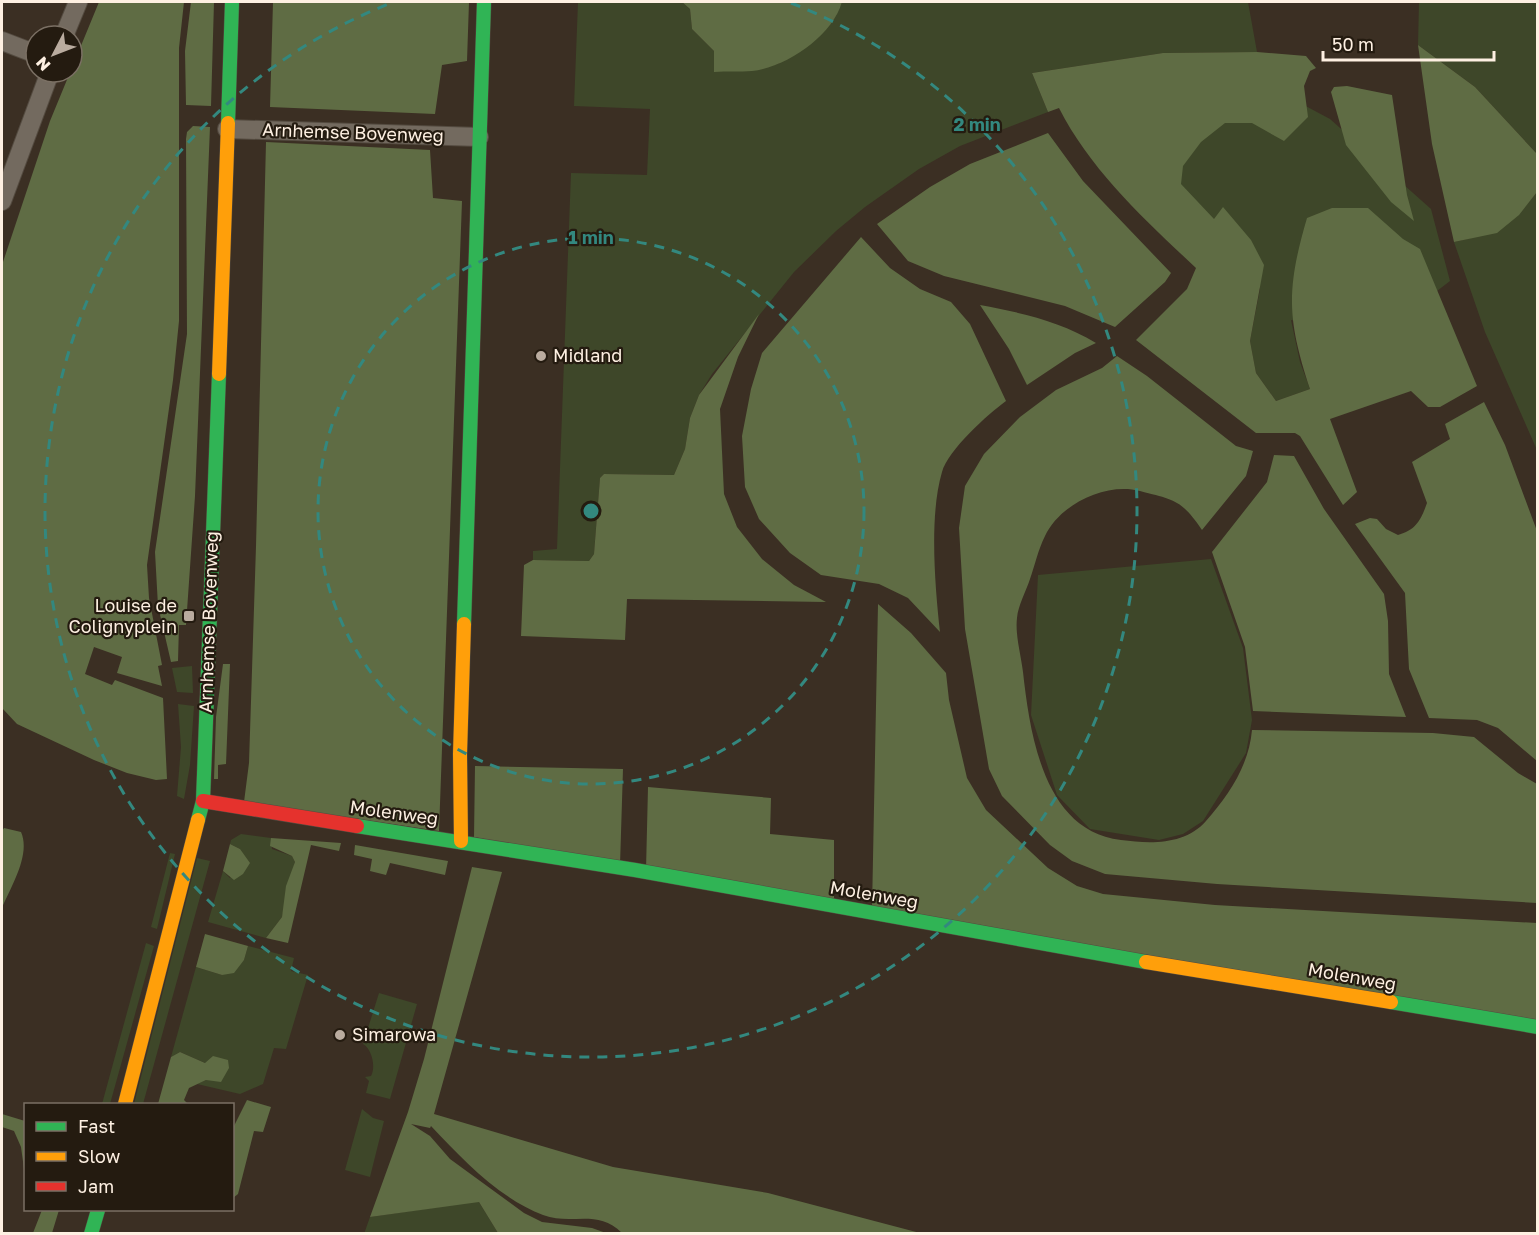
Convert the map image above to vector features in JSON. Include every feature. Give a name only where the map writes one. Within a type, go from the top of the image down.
[{"type":"street","points":[[69,24],[78,2]]},
{"type":"street","name":"Arnhemse Bovenweg","points":[[125,1103],[203,801],[232,2]]},
{"type":"street","points":[[461,841],[460,754],[484,2]]},
{"type":"street","points":[[2,41],[24,49]]},
{"type":"street","points":[[2,201],[46,84]]},
{"type":"street","name":"Arnhemse Bovenweg","points":[[227,129],[479,136]]},
{"type":"street","name":"Molenweg","points":[[203,801],[461,841],[1124,958],[1538,1027]]},
{"type":"street","points":[[91,1233],[97,1211]]},
{"type":"green space","points":[[99,2],[184,2],[179,48],[179,321],[147,565],[149,598],[162,665],[158,666],[162,686],[117,673],[122,657],[94,647],[85,674],[112,685],[115,680],[163,698],[167,779],[156,780],[127,773],[94,760],[17,724],[2,708],[2,265],[50,121],[65,84],[84,84],[84,38]]},
{"type":"green space","points":[[191,2],[214,2],[211,106],[186,105],[185,51]]},
{"type":"green space","points":[[273,2],[469,2],[467,61],[442,65],[435,114],[270,107]]},
{"type":"green space","points":[[578,2],[682,2],[690,9],[692,29],[714,51],[714,71],[778,64],[802,49],[842,2],[1248,2],[1257,52],[1163,53],[1032,73],[1048,112],[960,146],[919,169],[865,207],[836,231],[794,272],[712,374],[699,395],[690,418],[685,449],[674,475],[604,474],[600,478],[594,554],[589,561],[533,560],[533,551],[557,549],[571,173],[647,175],[650,109],[574,106]]},
{"type":"green space","points":[[682,2],[842,2],[829,27],[806,48],[793,56],[766,68],[752,71],[714,72],[714,51],[692,29],[690,9]]},
{"type":"green space","points":[[1419,2],[1537,2],[1537,154],[1475,87],[1418,45]]},
{"type":"green space","points":[[1418,45],[1475,87],[1537,154],[1537,192],[1519,215],[1497,233],[1454,242],[1432,144]]},
{"type":"green space","points":[[1257,52],[1306,56],[1316,68],[1310,71],[1304,86],[1308,117],[1284,141],[1252,123],[1225,123],[1201,142],[1183,166],[1181,184],[1214,219],[1223,207],[1251,240],[1264,265],[1250,341],[1256,373],[1276,401],[1310,389],[1297,343],[1292,304],[1295,265],[1307,218],[1332,208],[1368,208],[1403,239],[1420,249],[1477,386],[1440,407],[1428,407],[1411,391],[1330,419],[1357,492],[1343,505],[1300,436],[1295,433],[1256,433],[1136,340],[1187,289],[1196,268],[1139,213],[1103,174],[1072,131],[1059,108],[1048,112],[1032,73],[1163,53]]},
{"type":"green space","points":[[1238,70],[1330,119],[1431,209],[1450,281],[1380,335],[1291,320],[1300,362],[1310,389],[1276,401],[1256,373],[1250,341],[1260,289],[1168,173]]},
{"type":"green space","points":[[1347,86],[1392,95],[1407,195],[1414,221],[1391,202],[1346,145],[1331,92],[1334,87]]},
{"type":"green space","points":[[193,126],[210,127],[195,496],[186,625],[179,625],[178,661],[171,662],[158,606],[155,552],[187,334],[186,139],[187,132]]},
{"type":"green space","points":[[1048,133],[1083,181],[1171,273],[1165,282],[1115,327],[1065,306],[944,276],[908,261],[877,224],[930,187],[970,164]]},
{"type":"green space","points":[[266,142],[430,150],[433,198],[462,201],[439,831],[244,802],[249,763]]},
{"type":"green space","points":[[1537,192],[1537,450],[1485,332],[1454,242],[1501,226],[1519,212]]},
{"type":"green space","points":[[861,237],[890,268],[920,289],[951,302],[970,324],[1006,401],[979,423],[960,443],[942,472],[934,530],[940,632],[908,598],[879,584],[821,575],[790,553],[759,519],[745,487],[742,436],[751,389],[762,353]]},
{"type":"green space","points":[[980,305],[1055,323],[1096,343],[1075,353],[1027,385],[1009,349]]},
{"type":"green space","points":[[759,314],[738,357],[720,409],[724,494],[737,527],[762,559],[794,585],[826,602],[627,599],[625,640],[521,636],[524,565],[533,560],[589,561],[594,554],[600,478],[604,474],[674,475],[685,449],[690,418],[699,395]]},
{"type":"green space","points":[[1117,356],[1147,376],[1236,446],[1253,451],[1246,476],[1202,530],[1188,512],[1176,502],[1127,489],[1099,493],[1085,498],[1061,514],[1045,536],[1019,609],[1017,631],[1030,724],[1046,776],[1058,800],[1074,819],[1095,833],[1121,840],[1167,841],[1178,839],[1198,829],[1222,801],[1242,767],[1252,730],[1433,733],[1474,737],[1518,773],[1537,784],[1537,903],[1217,884],[1105,874],[1072,861],[1050,845],[1002,796],[989,769],[965,629],[959,528],[965,486],[984,454],[1020,417],[1056,390],[1102,368]]},
{"type":"green space","points":[[1484,402],[1505,445],[1537,531],[1537,761],[1498,728],[1477,720],[1429,718],[1409,669],[1405,593],[1355,524],[1370,518],[1377,519],[1386,529],[1398,535],[1414,527],[1427,503],[1412,462],[1450,439],[1445,424]]},
{"type":"green space","points":[[1274,455],[1294,456],[1324,509],[1384,594],[1388,621],[1389,674],[1406,717],[1253,711],[1245,647],[1212,552],[1267,482]]},
{"type":"green space","points":[[1211,559],[1243,648],[1252,720],[1246,753],[1203,821],[1183,834],[1159,840],[1090,829],[1057,795],[1031,715],[1038,575]]},
{"type":"green space","points":[[878,604],[911,633],[946,673],[949,700],[967,778],[986,810],[1048,868],[1077,886],[1103,894],[1215,905],[1537,923],[1537,1022],[872,909]]},
{"type":"green space","points":[[223,664],[230,664],[226,764],[218,765],[218,779],[214,779],[216,717]]},
{"type":"green space","points":[[192,666],[193,693],[177,692],[172,668]]},
{"type":"green space","points":[[178,704],[194,706],[190,765],[184,799],[177,796],[181,747]]},
{"type":"green space","points":[[475,766],[623,769],[620,865],[474,837]]},
{"type":"green space","points":[[648,787],[771,798],[770,834],[834,840],[834,902],[646,870]]},
{"type":"green space","points":[[4,828],[21,832],[24,850],[19,870],[2,908],[2,831]]},
{"type":"green space","points":[[241,834],[271,838],[272,849],[292,856],[295,862],[282,917],[266,938],[208,922],[223,871],[230,878],[240,849],[230,844],[231,840]]},
{"type":"green space","points":[[271,838],[341,843],[339,851],[311,845],[288,943],[266,938],[282,917],[286,886],[295,862],[292,856],[270,846]]},
{"type":"green space","points":[[230,844],[240,849],[250,863],[243,874],[234,880],[223,871]]},
{"type":"green space","points":[[355,845],[448,861],[445,875],[390,863],[386,875],[370,871],[372,859],[354,855]]},
{"type":"green space","points":[[170,853],[175,854],[157,929],[151,927]]},
{"type":"green space","points":[[197,858],[210,861],[143,1103],[134,1103]]},
{"type":"green space","points":[[472,867],[502,872],[434,1114],[613,1167],[768,1193],[920,1233],[622,1233],[603,1221],[554,1218],[527,1208],[482,1177],[431,1126],[430,1128],[411,1124],[430,1136],[450,1159],[524,1213],[542,1222],[592,1228],[606,1233],[498,1233],[479,1202],[370,1217],[408,1112],[424,1059]]},
{"type":"green space","points":[[205,934],[248,946],[244,960],[234,973],[222,975],[196,967]]},
{"type":"green space","points":[[146,943],[154,946],[110,1103],[102,1103]]},
{"type":"green space","points":[[248,946],[294,958],[291,971],[308,975],[286,1049],[274,1048],[263,1084],[240,1094],[197,1084],[206,1080],[205,1063],[180,1052],[171,1057],[196,967],[222,975],[244,960]]},
{"type":"green space","points":[[379,993],[417,1004],[390,1099],[366,1093],[369,1081],[365,1077],[371,1076],[373,1063],[369,1050],[363,1044]]},
{"type":"green space","points":[[180,1052],[205,1063],[213,1056],[228,1060],[229,1068],[221,1082],[206,1080],[189,1088],[184,1100],[187,1103],[158,1103],[171,1057]]},
{"type":"green space","points":[[247,1100],[271,1107],[263,1132],[254,1131],[238,1194],[234,1197],[234,1126]]},
{"type":"green space","points":[[362,1109],[373,1118],[384,1121],[370,1177],[345,1170]]},
{"type":"green space","points":[[2,1114],[24,1121],[24,1169],[21,1147],[14,1131],[2,1127]]},
{"type":"green space","points":[[479,1202],[498,1233],[364,1234],[370,1217]]},
{"type":"green space","points":[[42,1211],[59,1211],[52,1233],[33,1233]]},
{"type":"traffic: fast","points":[[228,123],[232,2]]},
{"type":"traffic: fast","points":[[464,624],[484,2]]},
{"type":"traffic: fast","points":[[198,820],[203,801],[219,374]]},
{"type":"traffic: fast","points":[[357,826],[635,870],[1146,962]]},
{"type":"traffic: fast","points":[[1391,1002],[1538,1027]]},
{"type":"traffic: fast","points":[[91,1234],[98,1211]]},
{"type":"traffic: slow","points":[[219,374],[228,123]]},
{"type":"traffic: slow","points":[[461,841],[460,754],[464,624]]},
{"type":"traffic: slow","points":[[125,1103],[198,820]]},
{"type":"traffic: slow","points":[[1146,962],[1391,1002]]},
{"type":"traffic: jam","points":[[203,801],[357,826]]},
{"type":"place","name":"Midland","points":[[541,356]]},
{"type":"place","name":"Louise de Colignyplein","points":[[189,616]]},
{"type":"place","name":"Simarowa","points":[[340,1035]]}]
